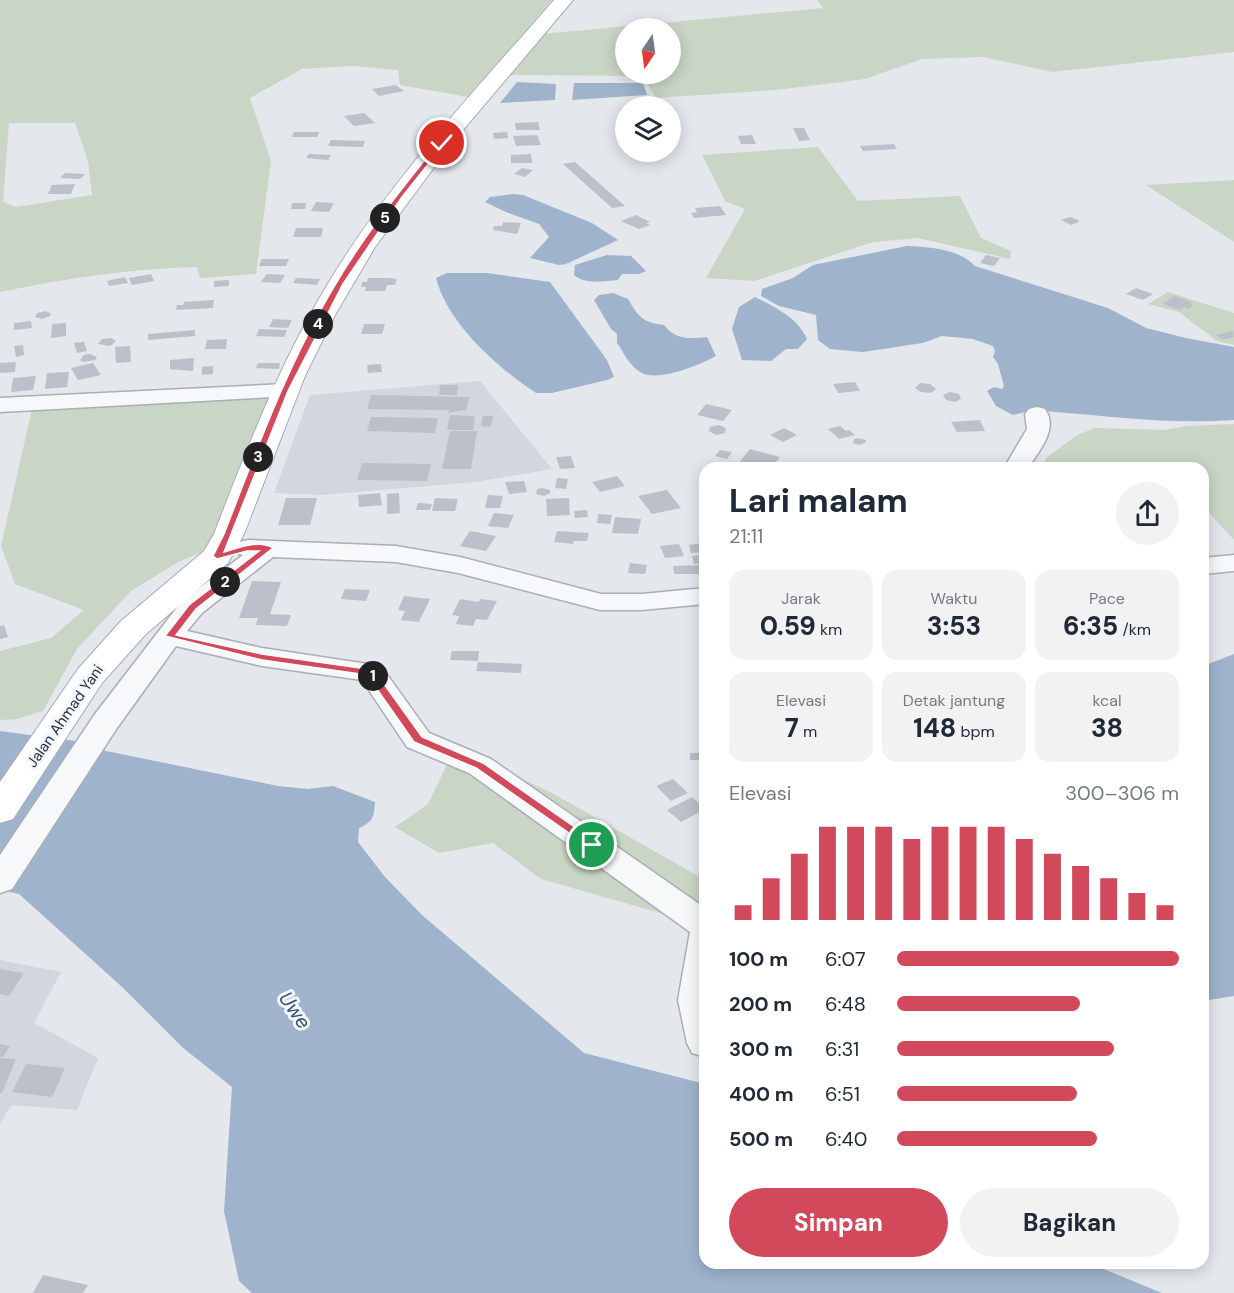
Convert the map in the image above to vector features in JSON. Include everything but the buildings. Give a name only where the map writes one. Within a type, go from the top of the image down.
[{"type":"main road","points":[[217,556],[229,534],[284,391],[339,284],[400,195],[564,0]]},
{"type":"main road","name":"Jalan Ahmad Yani","points":[[0,810],[90,676],[133,628],[217,556]]},
{"type":"street","points":[[0,405],[284,391]]},
{"type":"street","points":[[1020,462],[1039,429],[1037,414]]},
{"type":"street","points":[[217,556],[247,548],[396,554],[460,565],[600,602],[642,602],[699,597]]},
{"type":"street","points":[[0,881],[106,721],[192,607],[268,548]]},
{"type":"street","points":[[1209,565],[1234,563]]},
{"type":"street","points":[[170,636],[262,657],[371,672],[418,740],[480,766],[699,921]]},
{"type":"street","points":[[699,979],[696,1000],[699,1014]]},
{"type":"shaded area","points":[[480,381],[552,469],[475,482],[323,495],[274,493],[310,395]]},
{"type":"shaded area","points":[[0,960],[61,972],[34,1023],[98,1058],[77,1110],[11,1105],[0,1124]]},
{"type":"green space","points":[[0,0],[552,0],[468,97],[400,85],[398,70],[353,66],[302,69],[250,98],[271,161],[256,274],[200,278],[197,267],[147,270],[74,278],[0,292]],"holes":[[[9,123],[75,123],[88,161],[92,195],[16,207],[3,202]]]},
{"type":"green space","points":[[817,0],[1234,0],[1234,52],[1053,72],[983,57],[922,59],[865,79],[776,90],[655,96],[648,84],[681,84],[681,21],[823,8]]},
{"type":"green space","points":[[615,27],[615,76],[509,75],[542,34]]},
{"type":"green space","points":[[818,147],[858,201],[960,196],[981,238],[1011,251],[1010,259],[918,238],[873,242],[754,281],[706,278],[745,209],[725,201],[702,155]]},
{"type":"green space","points":[[1234,180],[1234,242],[1146,185]]},
{"type":"green space","points":[[1168,292],[1234,313],[1234,345],[1217,341],[1179,312],[1148,304]]},
{"type":"green space","points":[[278,394],[209,549],[178,562],[131,591],[77,649],[43,711],[17,719],[0,720],[0,651],[51,638],[84,610],[15,584],[1,546],[32,409]]},
{"type":"green space","points":[[1234,424],[1234,540],[1209,513],[1209,462],[1044,462],[1047,457],[1076,436],[1094,428],[1164,430],[1186,426]]},
{"type":"green space","points":[[455,748],[552,793],[699,877],[699,924],[541,879],[493,843],[439,853],[395,827],[428,804]]},
{"type":"water","points":[[517,82],[556,84],[555,100],[500,103]]},
{"type":"water","points":[[574,83],[643,84],[647,95],[615,96],[572,100]]},
{"type":"water","points":[[523,195],[592,223],[618,240],[566,264],[559,265],[530,258],[549,237],[539,224],[485,202],[490,197]]},
{"type":"water","points":[[907,246],[953,252],[975,266],[1108,308],[1146,328],[1234,347],[1234,420],[1134,419],[1033,410],[1013,415],[996,406],[987,391],[994,387],[1002,389],[1004,386],[998,364],[993,357],[995,351],[993,346],[973,339],[942,336],[923,343],[863,352],[830,349],[818,340],[816,315],[779,306],[761,296],[762,289],[793,278],[813,265]]},
{"type":"water","points":[[607,255],[631,256],[646,271],[639,274],[622,274],[618,280],[601,281],[584,280],[574,275],[575,265]]},
{"type":"water","points":[[447,273],[487,273],[550,282],[607,360],[614,377],[552,393],[536,393],[490,357],[451,312],[436,278]]},
{"type":"water","points":[[613,293],[628,299],[638,314],[646,320],[664,325],[678,336],[707,337],[716,356],[678,372],[647,375],[640,372],[624,355],[617,343],[617,334],[611,329],[594,300],[599,295]]},
{"type":"water","points":[[755,297],[785,314],[803,331],[807,339],[798,349],[786,349],[771,361],[742,360],[732,329],[739,307]]},
{"type":"water","points":[[1234,654],[1234,996],[1209,1000],[1209,664]]},
{"type":"water","name":"Uwe","points":[[0,731],[91,743],[106,751],[278,786],[308,789],[333,786],[375,802],[372,818],[359,828],[358,842],[385,877],[422,915],[584,1053],[699,1082],[699,1269],[1104,1269],[1162,1293],[252,1293],[239,1281],[224,1211],[232,1087],[182,1047],[121,986],[19,894],[0,890]]},
{"type":"route","points":[[442,143],[400,195],[339,284],[284,391],[229,534],[217,556],[247,548],[268,548],[192,607],[170,636],[262,657],[371,672],[418,740],[480,766],[592,845]]}]
